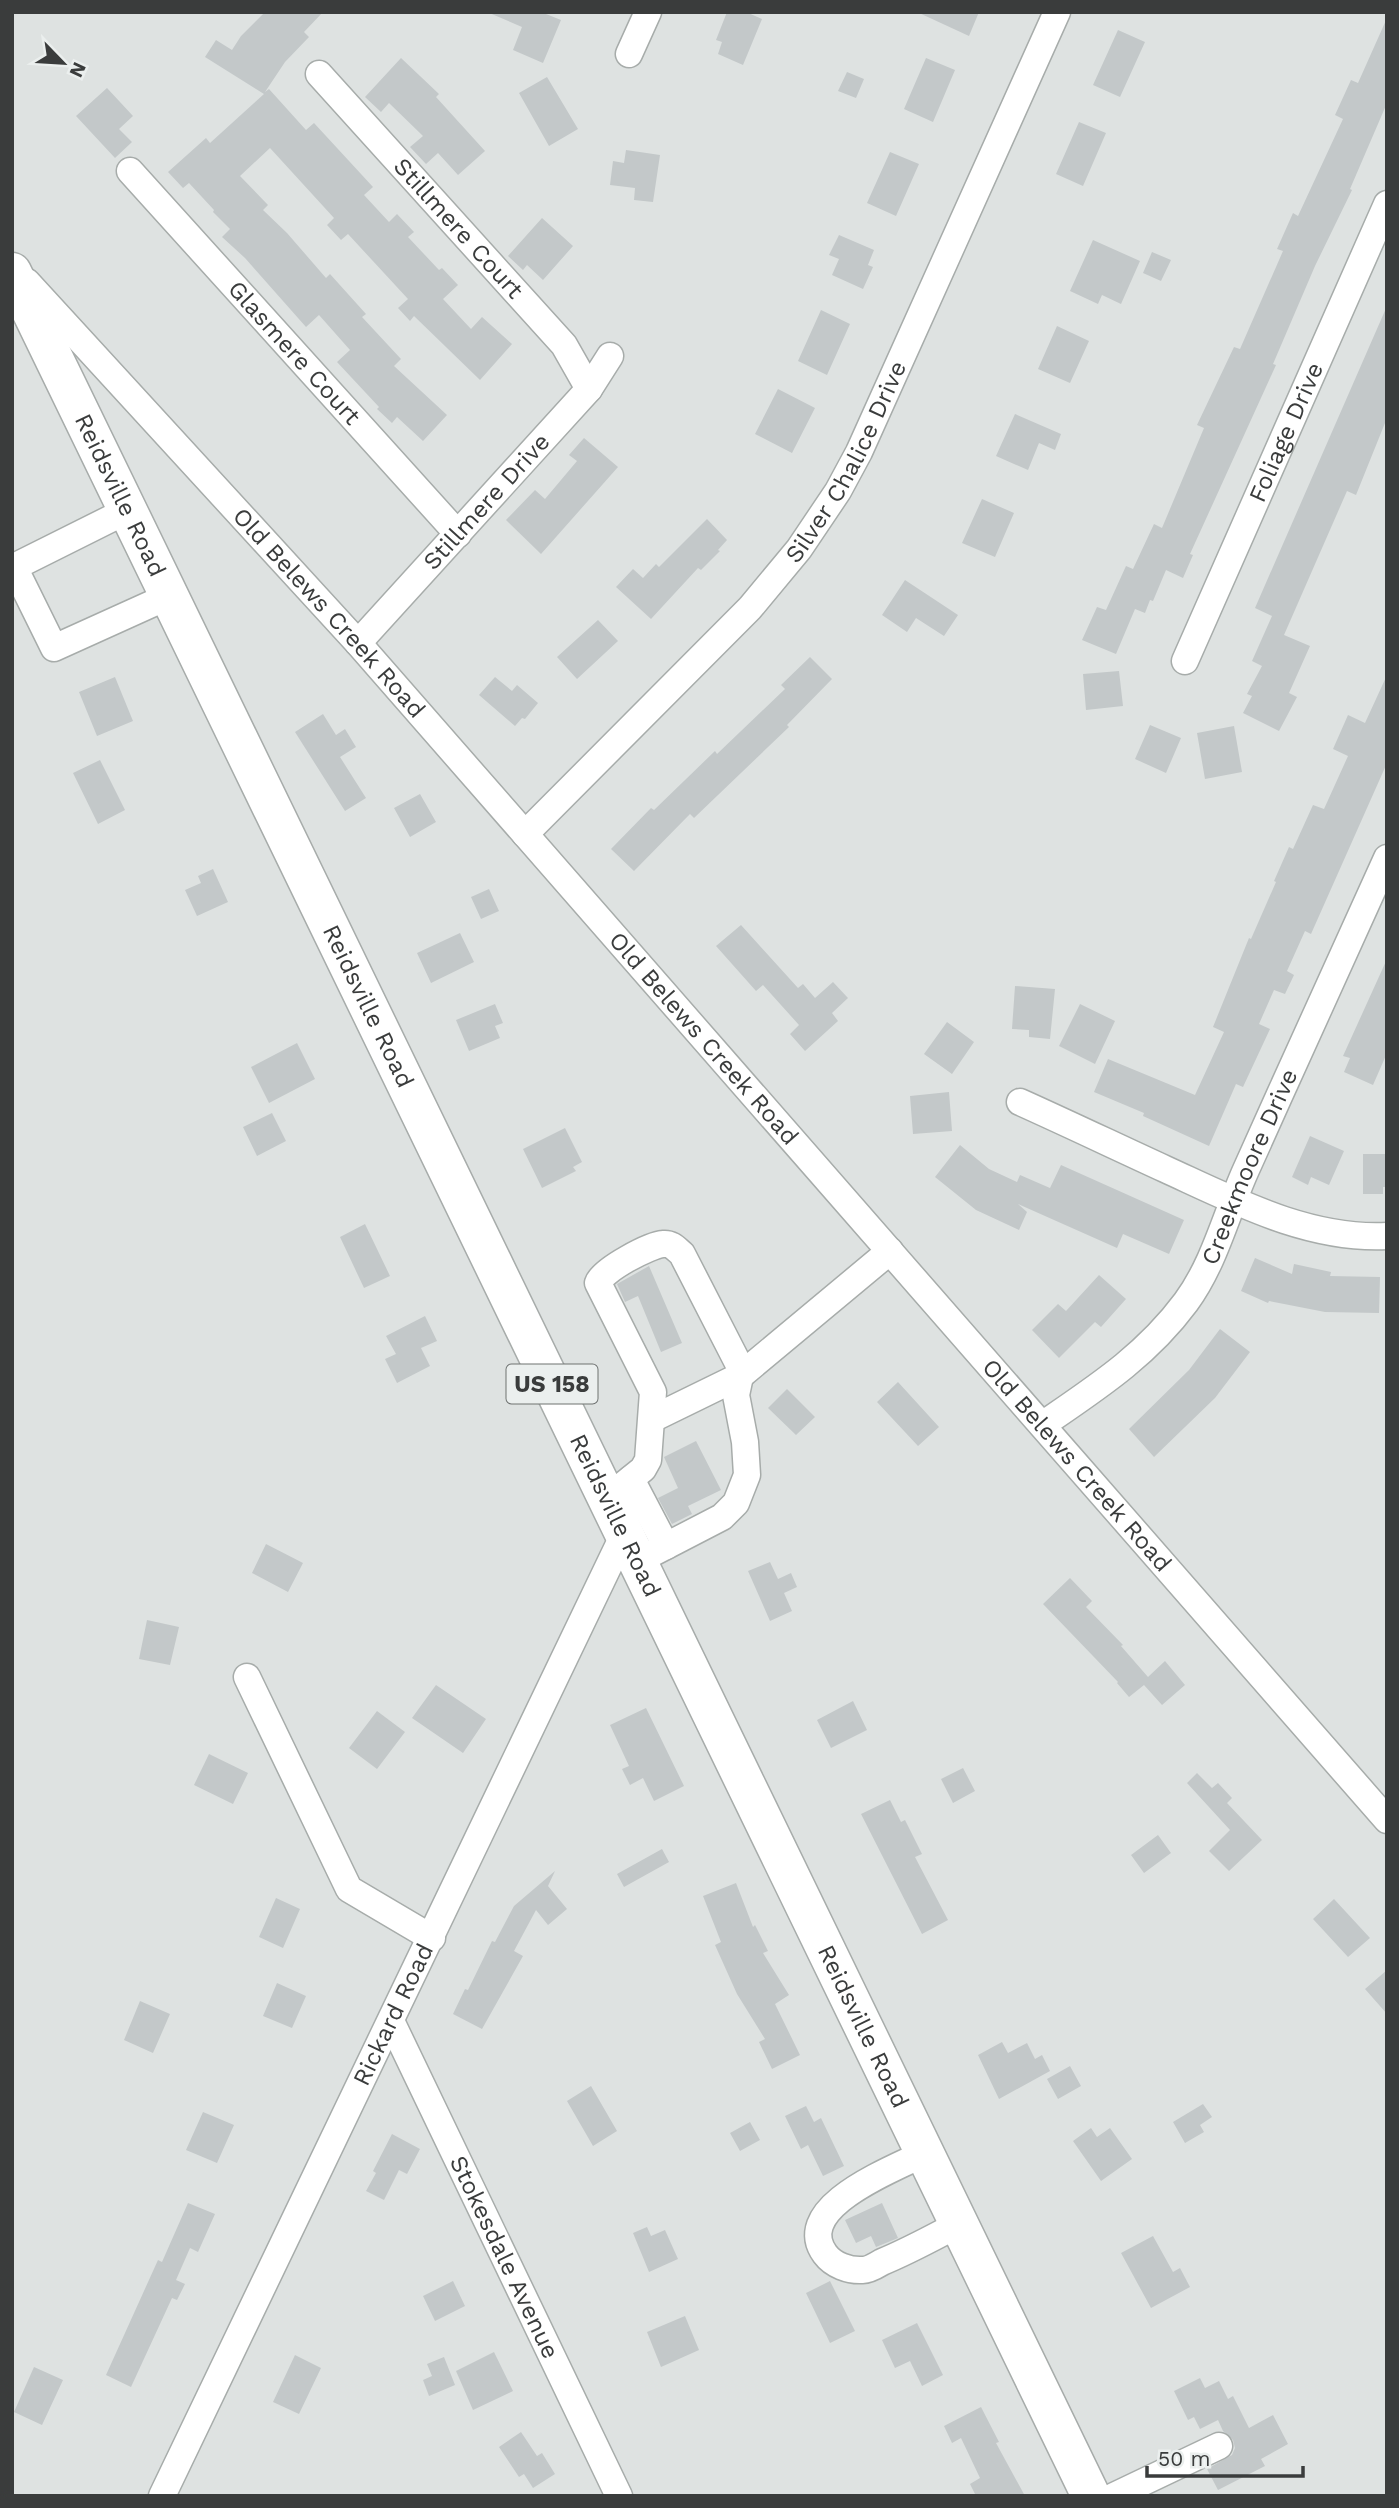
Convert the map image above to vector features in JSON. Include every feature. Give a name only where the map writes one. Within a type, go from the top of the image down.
[{"type":"highway","name":"Reidsville Road","points":[[12,272],[169,596],[619,1488],[643,1547],[925,2153],[1091,2496]]},
{"type":"street","points":[[629,54],[648,12]]},
{"type":"street","name":"Silver Chalice Drive","points":[[525,834],[750,608],[799,549],[838,491],[859,452],[1057,12]]},
{"type":"street","name":"Stillmere Court","points":[[319,74],[564,345],[589,389]]},
{"type":"street","name":"Glasmere Court","points":[[130,171],[458,534]]},
{"type":"street","name":"Foliage Drive","points":[[1185,661],[1387,204]]},
{"type":"street","name":"Old Belews Creek Road","points":[[12,265],[358,643],[1386,1818]]},
{"type":"street","name":"Stillmere Drive","points":[[358,643],[589,389],[610,356]]},
{"type":"street","points":[[128,510],[14,567],[54,648],[169,596]]},
{"type":"street","name":"Creekmoore Drive","points":[[1042,1425],[1111,1378],[1151,1344],[1187,1301],[1206,1270],[1233,1200],[1387,858]]},
{"type":"street","points":[[1020,1102],[1233,1200],[1314,1230],[1361,1237],[1387,1236]]},
{"type":"street","points":[[619,1488],[643,1469],[648,1460],[653,1392],[598,1283],[600,1276],[611,1268],[661,1244],[672,1245],[682,1254],[739,1366],[736,1395],[747,1459],[747,1475],[736,1503],[722,1517],[643,1547]]},
{"type":"street","points":[[652,1419],[740,1376],[890,1251]]},
{"type":"street","name":"Rickard Road","points":[[162,2496],[432,1938],[643,1547]]},
{"type":"street","points":[[247,1677],[349,1889],[432,1938]]},
{"type":"street","name":"Stokesdale Avenue","points":[[391,2021],[618,2496]]},
{"type":"street","points":[[925,2153],[832,2204],[822,2217],[818,2235],[824,2253],[839,2266],[863,2270],[959,2224]]},
{"type":"street","points":[[1114,2496],[1219,2446]]},
{"type":"building","points":[[265,12],[323,12],[304,32],[309,37],[285,62],[265,92],[269,89],[306,130],[314,123],[373,187],[364,195],[389,222],[397,214],[414,232],[408,237],[439,270],[442,268],[458,285],[443,299],[471,329],[482,317],[512,344],[480,380],[414,316],[410,321],[398,308],[408,299],[348,234],[341,240],[327,225],[334,218],[270,148],[240,176],[268,205],[263,210],[326,278],[330,274],[366,314],[362,317],[401,359],[394,366],[447,415],[423,441],[397,417],[392,423],[377,409],[379,407],[337,362],[350,350],[319,315],[306,327],[245,258],[222,237],[230,229],[214,210],[189,183],[183,188],[168,172],[206,138],[210,143],[264,94],[205,57],[216,40],[232,50],[241,36]]},
{"type":"building","points":[[487,12],[541,12],[561,20],[543,63],[513,50],[522,27]]},
{"type":"building","points":[[727,12],[746,12],[762,19],[743,65],[718,54],[722,42],[716,40]]},
{"type":"building","points":[[917,12],[979,12],[969,36]]},
{"type":"building","points":[[1387,18],[1387,103],[1350,189],[1352,190],[1315,266],[1273,364],[1276,365],[1190,554],[1193,555],[1183,578],[1166,570],[1145,613],[1135,609],[1116,654],[1082,640],[1097,607],[1106,610],[1126,566],[1133,569],[1154,524],[1162,528],[1204,428],[1197,425],[1234,347],[1240,349],[1283,251],[1277,249],[1293,213],[1298,216],[1343,119],[1335,115],[1351,80],[1358,83]]},
{"type":"building","points":[[1118,30],[1145,42],[1120,97],[1093,85]]},
{"type":"building","points":[[401,58],[439,94],[436,97],[485,151],[458,175],[438,153],[426,164],[410,147],[423,136],[389,103],[381,112],[365,97]]},
{"type":"building","points":[[926,58],[955,70],[933,122],[904,109]]},
{"type":"building","points":[[847,72],[864,79],[856,98],[838,91]]},
{"type":"building","points":[[547,77],[578,129],[549,146],[519,93]]},
{"type":"building","points":[[107,88],[133,116],[119,129],[132,142],[115,158],[76,116]]},
{"type":"building","points":[[1079,122],[1106,133],[1083,186],[1056,174]]},
{"type":"building","points":[[626,150],[660,155],[653,202],[634,200],[635,188],[610,185],[613,161],[624,163]]},
{"type":"building","points":[[890,152],[919,164],[896,216],[867,203]]},
{"type":"building","points":[[542,218],[573,246],[543,280],[527,265],[523,270],[508,256]]},
{"type":"building","points":[[839,235],[874,250],[868,265],[873,267],[863,289],[832,275],[839,259],[829,255]]},
{"type":"building","points":[[1093,240],[1140,261],[1121,304],[1102,295],[1098,304],[1070,291]]},
{"type":"building","points":[[1152,252],[1171,260],[1161,281],[1143,273]]},
{"type":"building","points":[[1387,306],[1387,418],[1356,495],[1347,491],[1284,635],[1310,646],[1289,693],[1297,697],[1279,731],[1243,713],[1252,696],[1247,694],[1262,666],[1252,661],[1272,616],[1255,608]]},
{"type":"building","points":[[821,310],[850,324],[827,375],[798,361]]},
{"type":"building","points":[[1057,326],[1089,341],[1070,383],[1038,369]]},
{"type":"building","points":[[778,389],[815,408],[792,453],[755,434]]},
{"type":"building","points":[[1015,414],[1061,434],[1055,450],[1039,443],[1028,470],[996,456]]},
{"type":"building","points":[[584,438],[618,467],[541,554],[506,520],[535,490],[545,499],[577,461],[569,455]]},
{"type":"building","points":[[982,499],[1014,513],[995,557],[962,543]]},
{"type":"building","points":[[707,519],[727,540],[718,550],[720,551],[701,570],[698,568],[651,619],[616,587],[633,569],[643,578],[656,564],[659,567]]},
{"type":"building","points":[[905,580],[958,615],[944,636],[916,618],[907,632],[882,615]]},
{"type":"building","points":[[598,620],[618,641],[577,679],[557,657]]},
{"type":"building","points":[[810,657],[832,679],[787,725],[789,727],[694,818],[690,814],[634,871],[611,849],[651,808],[654,810],[785,689],[781,685]]},
{"type":"building","points":[[1119,671],[1123,706],[1086,710],[1083,674]]},
{"type":"building","points":[[1387,675],[1387,763],[1311,934],[1305,931],[1287,971],[1294,975],[1285,994],[1274,990],[1259,1024],[1270,1029],[1243,1087],[1236,1084],[1209,1146],[1143,1116],[1144,1113],[1094,1092],[1108,1059],[1195,1095],[1224,1032],[1213,1027],[1289,847],[1293,849],[1313,805],[1324,809],[1348,756],[1333,749],[1348,715],[1365,723]]},
{"type":"building","points":[[115,677],[133,721],[97,736],[79,692]]},
{"type":"building","points":[[495,677],[512,691],[517,685],[538,703],[525,719],[522,718],[515,726],[479,695]]},
{"type":"building","points":[[323,714],[336,735],[345,729],[356,747],[340,757],[366,798],[345,811],[295,732]]},
{"type":"building","points":[[1150,725],[1181,738],[1166,773],[1135,759]]},
{"type":"building","points":[[1234,726],[1242,772],[1205,779],[1197,733]]},
{"type":"building","points":[[100,760],[125,810],[98,824],[73,773]]},
{"type":"building","points":[[420,794],[436,822],[410,837],[394,808]]},
{"type":"building","points":[[213,869],[228,902],[197,916],[185,890],[201,883],[198,876]]},
{"type":"building","points":[[489,889],[499,911],[481,919],[471,897]]},
{"type":"building","points":[[741,925],[798,988],[803,984],[815,998],[833,982],[848,998],[832,1013],[838,1021],[805,1051],[790,1034],[799,1025],[763,985],[756,991],[716,946]]},
{"type":"building","points":[[460,933],[474,962],[431,983],[417,953]]},
{"type":"building","points":[[1387,959],[1387,1053],[1373,1085],[1344,1072],[1350,1058],[1343,1056]]},
{"type":"building","points":[[1015,986],[1055,989],[1050,1039],[1029,1037],[1029,1030],[1012,1029]]},
{"type":"building","points":[[495,1004],[503,1023],[495,1026],[500,1038],[469,1051],[456,1020]]},
{"type":"building","points":[[1080,1004],[1115,1021],[1095,1064],[1059,1046]]},
{"type":"building","points":[[947,1022],[974,1042],[952,1074],[924,1054]]},
{"type":"building","points":[[297,1043],[315,1079],[269,1103],[251,1067]]},
{"type":"building","points":[[949,1092],[952,1131],[913,1134],[910,1096]]},
{"type":"building","points":[[272,1113],[286,1141],[257,1156],[243,1127]]},
{"type":"building","points":[[565,1128],[582,1162],[573,1167],[576,1171],[542,1188],[523,1149]]},
{"type":"building","points":[[1310,1136],[1344,1151],[1329,1185],[1311,1177],[1308,1185],[1292,1177]]},
{"type":"building","points":[[960,1145],[989,1169],[1017,1182],[1020,1175],[1050,1188],[1061,1165],[1184,1220],[1169,1254],[1123,1234],[1117,1248],[1018,1204],[1027,1212],[1019,1230],[976,1210],[935,1177]]},
{"type":"building","points":[[1363,1154],[1387,1154],[1387,1187],[1383,1187],[1383,1194],[1363,1194]]},
{"type":"building","points":[[365,1224],[390,1276],[364,1288],[340,1237]]},
{"type":"building","points":[[1255,1258],[1292,1274],[1294,1264],[1331,1272],[1330,1276],[1380,1277],[1379,1313],[1325,1312],[1269,1301],[1268,1303],[1241,1291]]},
{"type":"building","points":[[649,1266],[682,1343],[661,1352],[638,1296],[625,1302],[617,1284]]},
{"type":"building","points":[[1099,1275],[1126,1299],[1101,1327],[1095,1322],[1059,1358],[1032,1330],[1058,1304],[1066,1311]]},
{"type":"building","points":[[425,1316],[437,1341],[421,1348],[430,1366],[397,1383],[385,1359],[396,1354],[386,1336]]},
{"type":"building","points":[[1220,1329],[1250,1352],[1215,1398],[1154,1457],[1129,1429],[1189,1370]]},
{"type":"building","points":[[898,1382],[939,1427],[918,1446],[877,1402]]},
{"type":"building","points":[[787,1389],[815,1417],[796,1435],[768,1408]]},
{"type":"building","points":[[696,1441],[721,1490],[688,1506],[692,1514],[672,1524],[658,1498],[678,1488],[664,1457]]},
{"type":"building","points":[[266,1544],[303,1563],[288,1592],[252,1573]]},
{"type":"building","points":[[770,1562],[778,1579],[791,1573],[797,1587],[784,1593],[792,1611],[770,1621],[748,1571]]},
{"type":"building","points":[[1070,1578],[1092,1601],[1086,1607],[1123,1645],[1121,1646],[1148,1677],[1165,1661],[1185,1685],[1162,1705],[1144,1685],[1129,1697],[1118,1682],[1043,1604]]},
{"type":"building","points":[[147,1620],[179,1627],[170,1665],[139,1659]]},
{"type":"building","points":[[436,1685],[486,1719],[463,1753],[412,1718]]},
{"type":"building","points":[[853,1701],[867,1730],[831,1748],[817,1720]]},
{"type":"building","points":[[646,1708],[684,1786],[654,1801],[643,1778],[630,1785],[622,1769],[629,1766],[610,1725]]},
{"type":"building","points":[[377,1711],[405,1732],[377,1769],[349,1748]]},
{"type":"building","points":[[209,1754],[248,1773],[233,1804],[194,1785]]},
{"type":"building","points":[[963,1768],[975,1791],[953,1803],[941,1779]]},
{"type":"building","points":[[1197,1773],[1212,1788],[1218,1783],[1232,1798],[1227,1803],[1262,1840],[1229,1871],[1209,1851],[1230,1830],[1187,1783]]},
{"type":"building","points":[[890,1800],[901,1822],[905,1820],[922,1854],[915,1857],[948,1920],[922,1934],[861,1814]]},
{"type":"building","points":[[1158,1835],[1171,1853],[1144,1873],[1131,1855]]},
{"type":"building","points":[[662,1849],[669,1862],[624,1887],[617,1874]]},
{"type":"building","points":[[555,1871],[548,1886],[567,1909],[548,1925],[536,1910],[514,1951],[523,1956],[482,2029],[453,2014],[514,1906]]},
{"type":"building","points":[[736,1883],[753,1927],[755,1925],[768,1951],[763,1953],[789,1995],[775,2004],[800,2055],[772,2069],[759,2042],[765,2039],[737,1994],[715,1945],[721,1942],[703,1896]]},
{"type":"building","points":[[276,1898],[300,1909],[283,1948],[259,1937]]},
{"type":"building","points":[[1334,1899],[1370,1938],[1348,1957],[1313,1919]]},
{"type":"building","points":[[1387,1970],[1387,2014],[1365,1989]]},
{"type":"building","points":[[277,1983],[306,1996],[292,2028],[263,2016]]},
{"type":"building","points":[[140,2001],[170,2014],[153,2053],[124,2040]]},
{"type":"building","points":[[1002,2042],[1008,2053],[1027,2043],[1035,2059],[1042,2055],[1050,2071],[999,2099],[978,2055]]},
{"type":"building","points":[[1070,2066],[1081,2086],[1058,2099],[1047,2079]]},
{"type":"building","points":[[591,2086],[617,2131],[593,2146],[567,2101]]},
{"type":"building","points":[[1203,2104],[1212,2117],[1200,2125],[1204,2132],[1185,2143],[1173,2122]]},
{"type":"building","points":[[806,2106],[814,2122],[821,2118],[844,2166],[823,2176],[808,2145],[801,2149],[785,2116]]},
{"type":"building","points":[[203,2112],[234,2125],[217,2163],[186,2150]]},
{"type":"building","points":[[750,2122],[760,2140],[740,2151],[730,2133]]},
{"type":"building","points":[[1091,2128],[1097,2137],[1110,2128],[1132,2159],[1101,2181],[1073,2141]]},
{"type":"building","points":[[392,2134],[420,2149],[407,2174],[399,2170],[384,2200],[366,2191]]},
{"type":"building","points":[[188,2203],[215,2214],[198,2252],[190,2248],[176,2280],[185,2284],[177,2300],[172,2298],[131,2387],[106,2375],[158,2260],[162,2262]]},
{"type":"building","points":[[882,2203],[898,2238],[876,2247],[871,2236],[856,2243],[845,2220]]},
{"type":"building","points":[[647,2227],[651,2236],[665,2230],[678,2259],[649,2272],[633,2233]]},
{"type":"building","points":[[1153,2236],[1173,2272],[1180,2268],[1190,2287],[1151,2308],[1121,2253]]},
{"type":"building","points":[[453,2281],[465,2306],[435,2321],[423,2296]]},
{"type":"building","points":[[830,2281],[855,2331],[830,2343],[806,2293]]},
{"type":"building","points":[[685,2316],[699,2350],[661,2367],[647,2332]]},
{"type":"building","points":[[917,2323],[943,2375],[922,2386],[910,2361],[895,2368],[882,2340]]},
{"type":"building","points":[[494,2352],[513,2391],[473,2410],[456,2371]]},
{"type":"building","points":[[295,2355],[321,2368],[299,2414],[273,2402]]},
{"type":"building","points":[[444,2357],[455,2385],[429,2396],[423,2380],[432,2376],[427,2364]]},
{"type":"building","points":[[34,2367],[63,2380],[42,2425],[14,2412]]},
{"type":"building","points":[[1200,2378],[1205,2388],[1219,2381],[1228,2399],[1233,2396],[1249,2428],[1273,2415],[1288,2444],[1261,2459],[1265,2466],[1218,2490],[1207,2469],[1232,2455],[1235,2448],[1233,2440],[1223,2431],[1218,2420],[1200,2429],[1194,2417],[1188,2420],[1174,2391]]},
{"type":"building","points":[[981,2407],[999,2442],[996,2443],[1025,2496],[976,2496],[970,2484],[980,2478],[961,2438],[952,2443],[944,2426]]},
{"type":"building","points":[[521,2432],[537,2456],[542,2453],[555,2474],[533,2488],[524,2474],[519,2477],[499,2447]]}]
